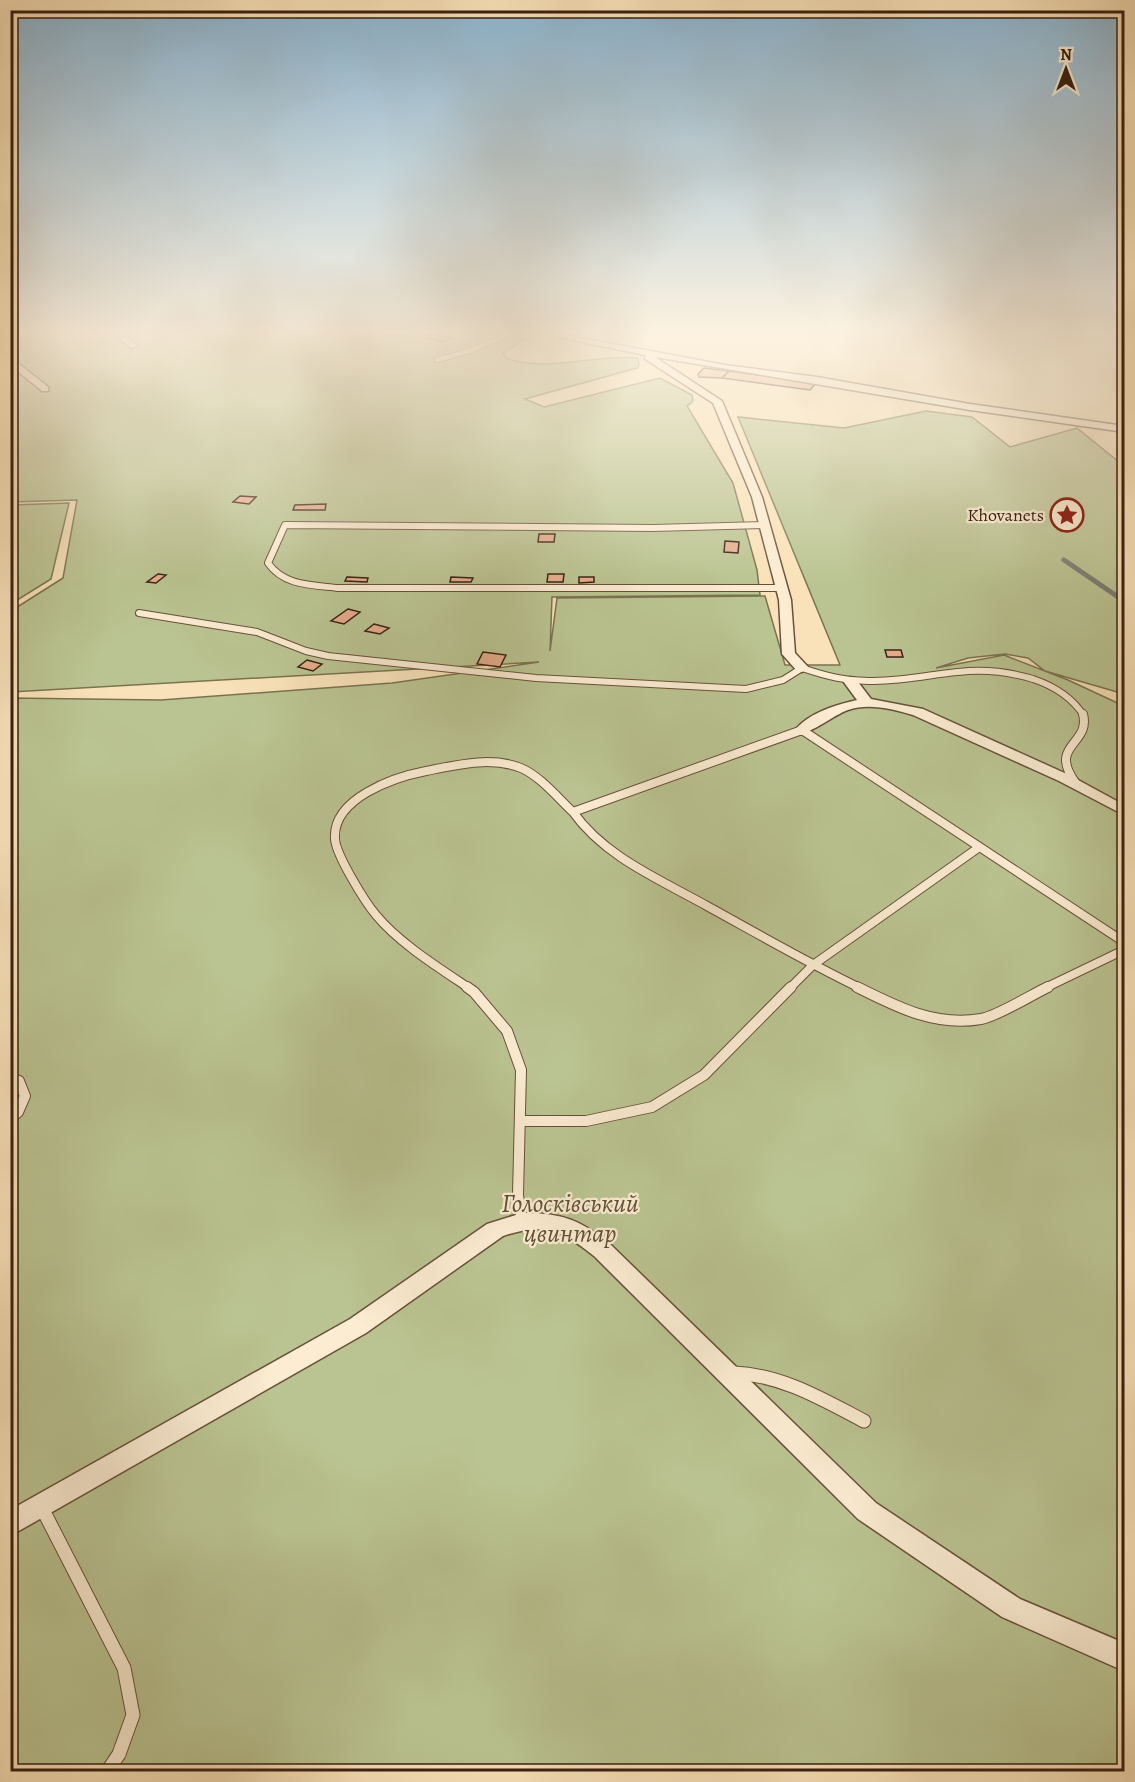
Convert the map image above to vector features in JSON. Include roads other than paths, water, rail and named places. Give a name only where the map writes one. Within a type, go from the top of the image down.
[{"type":"street","points":[[724,418],[757,497],[783,588],[788,616],[789,654],[802,668]]},
{"type":"street","points":[[1049,418],[1125,429]]},
{"type":"street","points":[[850,681],[866,702]]},
{"type":"street","points":[[802,730],[826,714],[866,702],[885,702],[918,712],[1077,785],[1125,811]]},
{"type":"street","points":[[10,1524],[42,1508],[358,1326],[495,1230],[522,1221],[546,1221],[577,1230],[602,1250],[867,1511],[1011,1608],[1125,1657]]},
{"type":"lane","points":[[764,525],[619,528],[285,525],[268,563],[272,571],[283,579],[304,585],[338,588],[783,588]]},
{"type":"lane","points":[[139,612],[257,632],[306,651],[328,656],[514,676],[682,688],[746,689],[783,680],[802,668],[850,681],[882,680],[971,668],[1006,671],[1048,685],[1076,703],[1084,712],[1087,721],[1084,729],[1067,750],[1063,763],[1065,771],[1077,785]]},
{"type":"lane","points":[[573,812],[802,730],[978,848],[1125,942]]},
{"type":"lane","points":[[522,1221],[518,1195],[521,1070],[507,1031],[474,992],[424,958],[376,915],[340,857],[335,839],[337,824],[354,801],[381,785],[409,774],[467,763],[506,764],[522,768],[573,812],[587,831],[620,857],[813,964],[910,1013],[944,1021],[983,1019],[1125,950]]},
{"type":"lane","points":[[520,1121],[586,1121],[652,1107],[704,1075],[813,964],[978,848]]},
{"type":"lane","points":[[10,1077],[18,1082],[25,1096],[18,1112],[10,1119]]},
{"type":"lane","points":[[728,1374],[747,1373],[785,1382],[864,1421]]},
{"type":"lane","points":[[42,1508],[124,1668],[133,1715],[119,1754],[107,1772]]},
{"type":"waterway","points":[[1064,560],[1124,601]]},
{"type":"place","name":"Khovanets","points":[[1067,515]]},
{"type":"park label","name":"Голосківський цвинтар","points":[[570,1218]]}]
